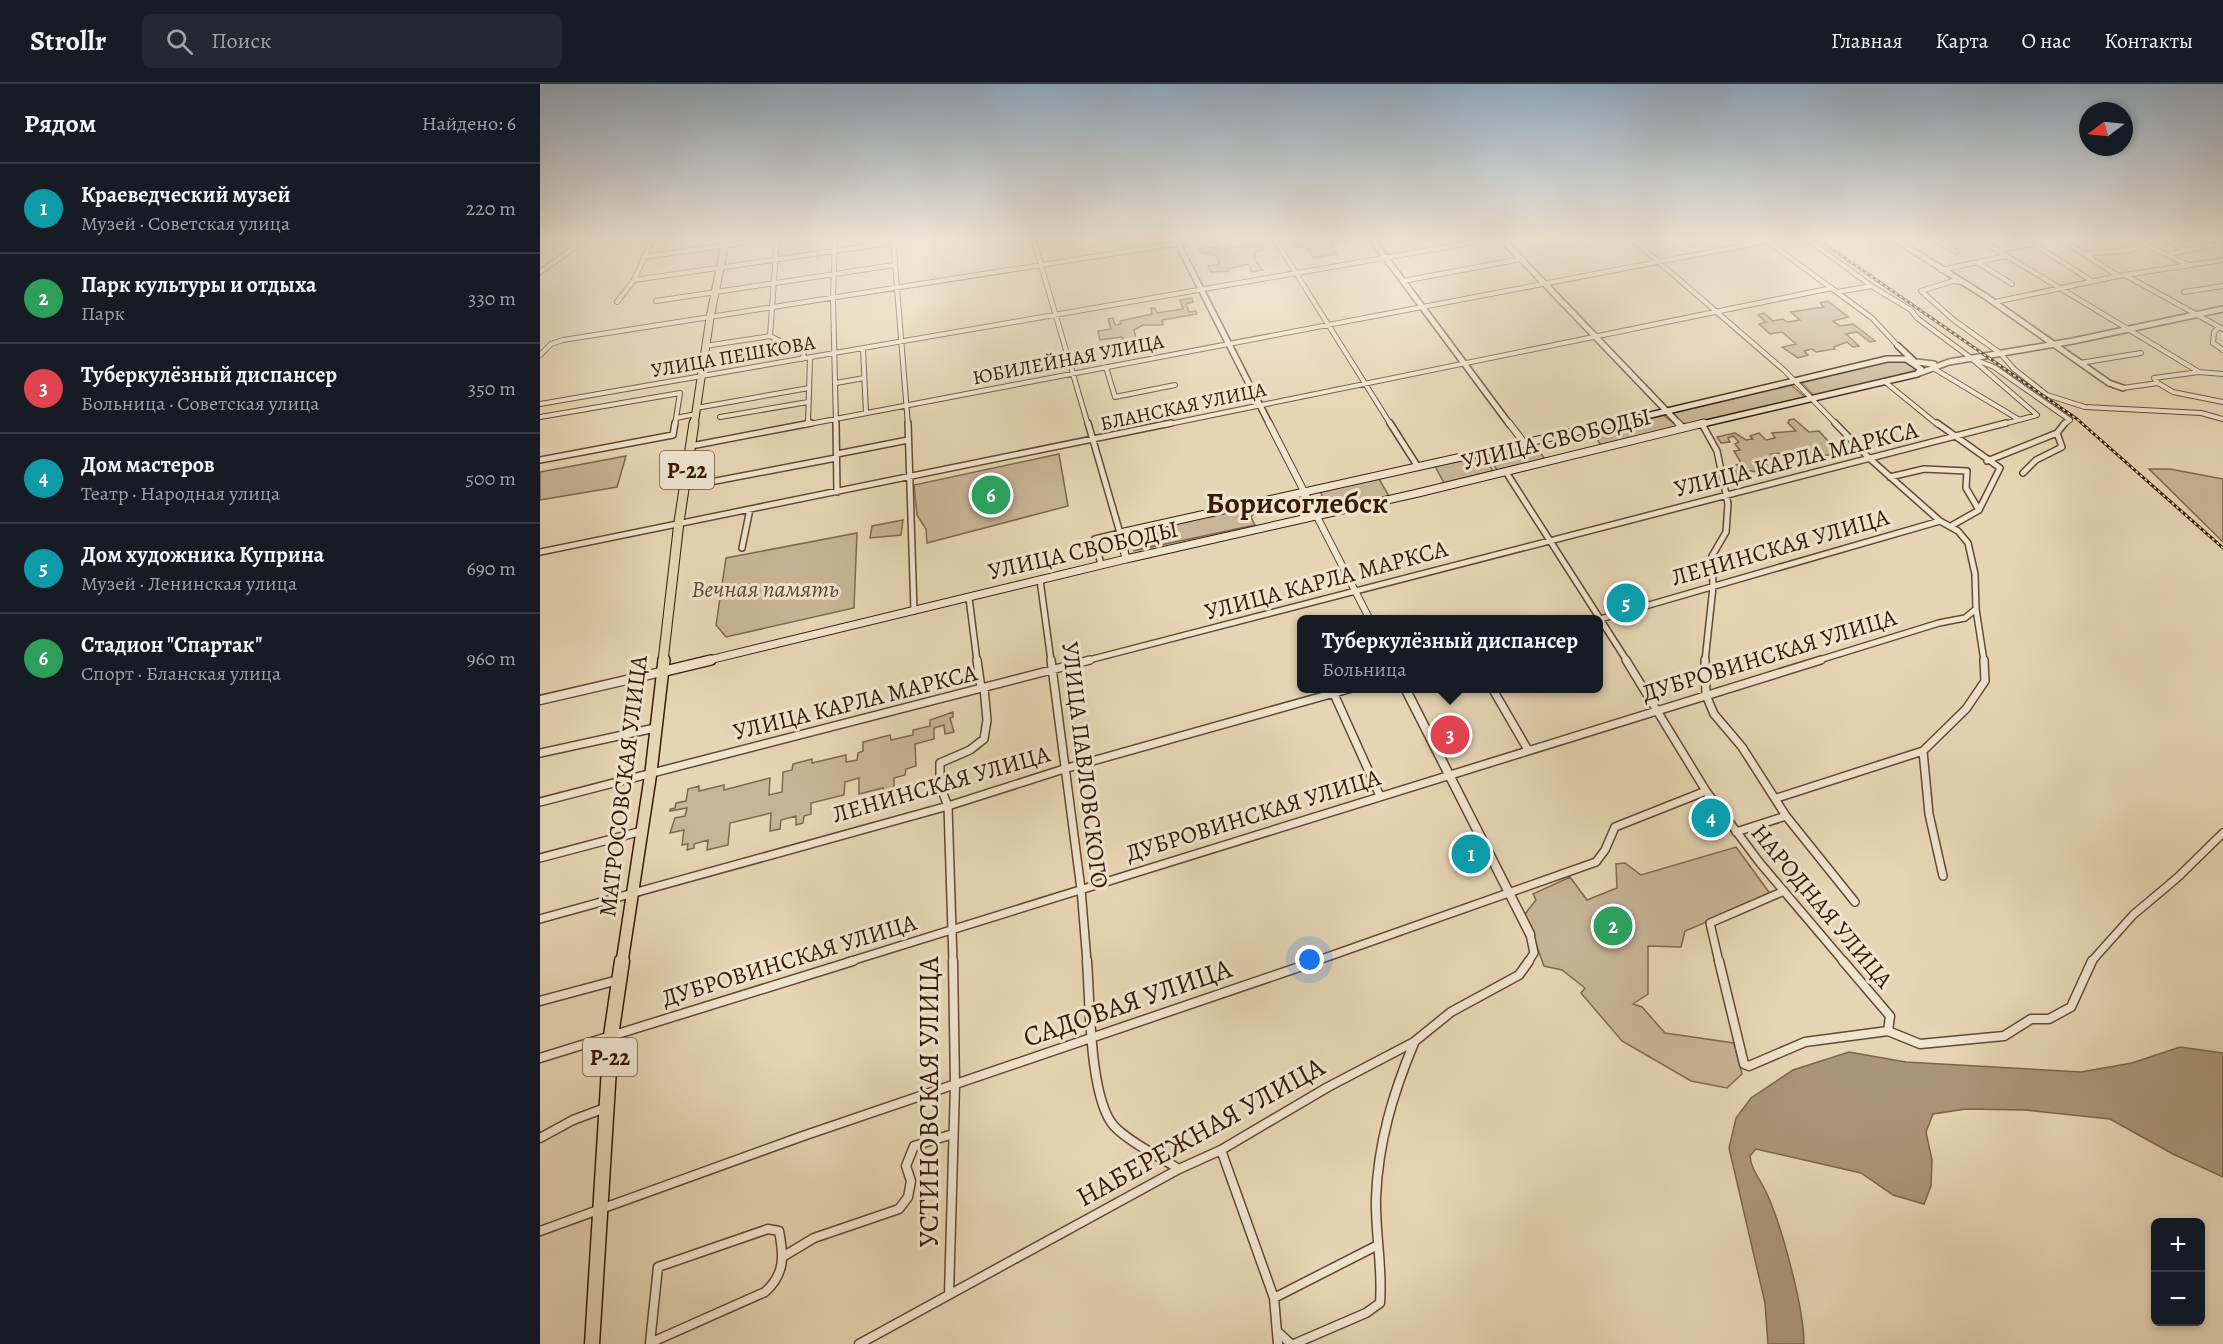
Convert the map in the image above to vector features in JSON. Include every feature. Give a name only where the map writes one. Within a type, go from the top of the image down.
[{"type":"highway","name":"МАТРОСОВСКАЯ УЛИЦА","points":[[592,1344],[611,1036],[651,772],[679,522],[713,297]]},
{"type":"main road","points":[[1887,359],[1899,354],[1899,348]]},
{"type":"main road","points":[[1899,348],[1925,370]]},
{"type":"main road","name":"УЛИЦА СВОБОДЫ","points":[[1120,533],[1525,444],[1887,359],[1908,359],[1916,362]]},
{"type":"main road","name":"УЛИЦА СВОБОДЫ","points":[[661,672],[1126,559],[1506,472],[1925,370]]},
{"type":"main road","points":[[1120,533],[1126,559]]},
{"type":"street","points":[[617,302],[621,297]]},
{"type":"street","points":[[656,301],[683,297]]},
{"type":"street","points":[[770,336],[772,297]]},
{"type":"street","points":[[540,355],[546,346],[558,340],[846,297]]},
{"type":"street","points":[[897,297],[907,406],[914,611]]},
{"type":"street","points":[[1052,297],[1120,533],[1095,539],[1101,565]]},
{"type":"street","name":"УЛИЦА ПЕШКОВА","points":[[540,404],[1163,297]]},
{"type":"street","points":[[1205,297],[1367,615]]},
{"type":"street","points":[[1312,297],[1418,467]]},
{"type":"street","points":[[1415,297],[1525,444]]},
{"type":"street","name":"ЮБИЛЕЙНАЯ УЛИЦА","points":[[691,446],[1477,297]]},
{"type":"street","points":[[1557,297],[1667,411],[1686,427],[1707,435]]},
{"type":"street","points":[[1700,297],[1794,381],[1869,458],[1940,521],[1951,526],[1968,543],[1975,574],[1976,609],[1985,681],[1966,709],[1923,751],[1777,798]]},
{"type":"street","name":"БЛАНСКАЯ УЛИЦА","points":[[540,552],[1790,297]]},
{"type":"street","points":[[1843,297],[1872,318],[1908,359],[2018,419]]},
{"type":"street","points":[[1890,297],[1911,310],[1917,318],[1968,359],[1994,367],[2070,420],[2062,425],[2057,433],[1987,461]]},
{"type":"street","points":[[1927,297],[1948,316],[2000,353],[2014,369],[2047,395],[2085,407],[2201,413],[2223,419]]},
{"type":"street","points":[[1986,297],[2109,383],[2123,388],[2158,383]]},
{"type":"street","points":[[1995,302],[2024,297]]},
{"type":"street","points":[[2074,297],[2199,372]]},
{"type":"street","points":[[2163,297],[2221,328]]},
{"type":"street","points":[[833,299],[837,492]]},
{"type":"street","name":"УЛИЦА СВОБОДЫ","points":[[1916,362],[1930,365],[1968,359],[2223,309]]},
{"type":"street","points":[[2221,328],[2214,332],[2213,344],[2223,350]]},
{"type":"street","points":[[705,346],[770,336],[776,341],[793,345],[804,353],[802,359]]},
{"type":"street","points":[[863,349],[866,413]]},
{"type":"street","points":[[2080,363],[2141,353]]},
{"type":"street","points":[[808,423],[810,358]]},
{"type":"street","name":"УЛИЦА СВОБОДЫ","points":[[1925,370],[1968,359]]},
{"type":"street","name":"УЛИЦА КАРЛА МАРКСА","points":[[540,802],[2037,415],[1968,359]]},
{"type":"street","points":[[1106,367],[1115,397],[1174,385]]},
{"type":"street","points":[[2223,374],[2199,372],[2154,378],[2173,392],[2223,402]]},
{"type":"street","points":[[836,383],[864,378]]},
{"type":"street","points":[[1884,381],[1987,461],[2000,468],[1979,510],[1951,526]]},
{"type":"street","points":[[676,418],[696,411],[809,388]]},
{"type":"street","points":[[540,417],[680,393],[673,435],[540,460]]},
{"type":"street","points":[[720,417],[808,402]]},
{"type":"street","points":[[1702,424],[1717,451],[1728,504],[1726,532],[1712,556],[1713,587],[1704,666],[1706,695],[1714,714],[1742,747],[1777,798],[1786,816],[1855,902]]},
{"type":"street","points":[[2023,473],[2036,460],[2062,447],[2057,433]]},
{"type":"street","points":[[684,487],[908,440]]},
{"type":"street","points":[[1890,477],[1924,469],[1967,471],[1966,488],[1979,510]]},
{"type":"street","name":"НАРОДНАЯ УЛИЦА","points":[[1506,472],[1596,615]]},
{"type":"street","points":[[741,548],[750,509]]},
{"type":"street","name":"ЛЕНИНСКАЯ УЛИЦА","points":[[1603,618],[1940,521]]},
{"type":"street","name":"УЛИЦА ПАВЛОВСКОГО","points":[[1040,580],[1054,670],[1064,769],[1081,889],[1096,1075],[1103,1110],[1109,1120],[1179,1169]]},
{"type":"street","name":"УСТИНОВСКАЯ УЛИЦА","points":[[949,1294],[955,1085],[948,806],[940,786],[940,763],[978,748],[989,730],[969,598]]},
{"type":"street","name":"ДУБРОВИНСКАЯ УЛИЦА","points":[[540,1058],[1657,710],[1939,623],[1965,618],[1976,609]]},
{"type":"street","name":"НАРОДНАЯ УЛИЦА","points":[[1603,625],[1706,790],[1736,832],[1784,891],[1890,1016],[1888,1031]]},
{"type":"street","name":"УЛИЦА СВОБОДЫ","points":[[540,700],[661,672]]},
{"type":"street","name":"ЛЕНИНСКАЯ УЛИЦА","points":[[540,919],[948,806],[1064,769],[1337,693]]},
{"type":"street","points":[[1408,693],[1530,934]]},
{"type":"street","points":[[1495,693],[1528,750]]},
{"type":"street","points":[[1334,694],[1380,796]]},
{"type":"street","points":[[540,753],[655,728]]},
{"type":"street","points":[[1923,751],[1929,814],[1943,876]]},
{"type":"street","name":"САДОВАЯ УЛИЦА","points":[[540,1231],[1596,862],[1607,851],[1609,838],[1615,827],[1706,790]]},
{"type":"street","points":[[1736,832],[1786,816]]},
{"type":"street","points":[[540,858],[642,831]]},
{"type":"street","points":[[1784,891],[1710,923],[1744,1064],[1749,1066],[1805,1042],[1888,1031],[1920,1044],[2004,1036],[2031,1019],[2049,1019],[2071,1007],[2084,983],[2090,963],[2133,915],[2177,878],[2223,832]]},
{"type":"street","name":"НАБЕРЕЖНАЯ УЛИЦА","points":[[859,1344],[1179,1169],[1221,1150],[1328,1087],[1414,1042],[1451,1012],[1519,975],[1534,953],[1530,934]]},
{"type":"street","points":[[540,1001],[619,980]]},
{"type":"street","points":[[1279,1332],[1284,1341],[1292,1344],[1366,1313],[1380,1303],[1382,1287],[1376,1198],[1384,1122],[1414,1042]]},
{"type":"street","points":[[540,1137],[573,1120],[606,1108]]},
{"type":"street","points":[[784,1257],[779,1231],[768,1228],[658,1267],[650,1343],[765,1293],[776,1283],[784,1257],[814,1238],[899,1209],[908,1197],[911,1182],[906,1166],[914,1146],[953,1134]]},
{"type":"street","points":[[1221,1150],[1274,1298],[1279,1332],[1278,1344]]},
{"type":"street","points":[[1274,1298],[1378,1245]]},
{"type":"green space","points":[[1192,298],[1193,302],[1186,304],[1189,312],[1196,311],[1197,314],[1162,320],[1163,325],[1143,325],[1134,330],[1138,346],[1125,348],[1122,337],[1100,340],[1098,331],[1111,329],[1108,319],[1113,318],[1115,325],[1121,324],[1120,321],[1152,314],[1151,308],[1155,308],[1157,313],[1183,309],[1180,300]]},
{"type":"green space","points":[[1828,301],[1848,317],[1833,321],[1840,326],[1853,324],[1875,341],[1870,342],[1857,332],[1846,334],[1859,346],[1853,347],[1847,342],[1834,347],[1835,349],[1804,351],[1808,355],[1798,358],[1782,347],[1796,344],[1782,332],[1770,334],[1759,324],[1766,322],[1758,315],[1764,313],[1773,321],[1800,320],[1791,312],[1824,307],[1820,303]]},
{"type":"green space","points":[[1895,359],[1911,363],[1914,371],[1814,396],[1801,382]]},
{"type":"green space","points":[[1791,385],[1805,397],[1691,424],[1682,423],[1673,413]]},
{"type":"green space","points":[[1662,414],[1677,426],[1601,445],[1590,430]]},
{"type":"green space","points":[[1794,419],[1809,432],[1819,431],[1839,453],[1802,460],[1799,457],[1785,460],[1779,453],[1771,454],[1774,458],[1764,460],[1767,464],[1755,466],[1759,472],[1743,470],[1745,476],[1736,477],[1735,465],[1742,464],[1734,451],[1740,450],[1735,444],[1739,442],[1733,436],[1728,438],[1730,442],[1721,443],[1717,437],[1735,433],[1746,440],[1753,439],[1750,436],[1759,433],[1766,440],[1775,438],[1772,433],[1796,431],[1788,423],[1789,420]]},
{"type":"green space","points":[[1534,444],[1545,459],[1497,470],[1487,455]]},
{"type":"green space","points":[[1059,454],[1068,506],[927,543],[926,529],[917,515],[914,485]]},
{"type":"green space","points":[[626,456],[617,487],[540,500],[540,472]]},
{"type":"green space","points":[[1484,456],[1493,471],[1444,483],[1435,466]]},
{"type":"green space","points":[[2149,469],[2170,469],[2223,479],[2223,542]]},
{"type":"green space","points":[[1379,479],[1389,496],[1328,509],[1320,491]]},
{"type":"green space","points":[[1246,508],[1251,509],[1254,514],[1251,517],[1255,525],[1133,551],[1154,545],[1158,533],[1167,526]]},
{"type":"green space","points":[[903,520],[901,535],[870,538],[872,526]]},
{"type":"green space","name":"Вечная память","points":[[857,533],[854,608],[726,637],[716,625],[726,558]]},
{"type":"green space","points":[[953,712],[953,717],[950,718],[954,732],[945,734],[944,725],[934,728],[934,739],[915,744],[916,766],[906,769],[905,775],[894,778],[894,792],[884,795],[883,788],[859,794],[859,778],[845,782],[844,795],[811,803],[811,814],[804,816],[803,823],[796,825],[796,816],[781,820],[780,829],[770,831],[771,813],[730,823],[728,845],[707,850],[708,840],[694,844],[694,848],[687,850],[688,844],[682,845],[684,830],[670,833],[675,818],[685,816],[687,808],[670,811],[670,809],[675,808],[676,803],[686,801],[688,789],[699,786],[699,791],[724,785],[724,790],[770,778],[769,795],[782,792],[783,772],[792,770],[793,764],[812,759],[812,763],[846,755],[846,762],[857,760],[858,753],[863,751],[863,742],[890,735],[891,740],[913,735],[913,730],[930,726],[930,720]]},
{"type":"green space","points":[[1736,847],[1771,895],[1685,931],[1681,947],[1648,946],[1648,994],[1633,1004],[1642,1007],[1665,1033],[1734,1043],[1742,1074],[1727,1088],[1691,1081],[1622,1041],[1581,993],[1585,988],[1562,970],[1544,966],[1525,914],[1536,900],[1533,894],[1570,877],[1587,900],[1617,888],[1616,864],[1625,863],[1641,875]]},
{"type":"shaded area","points":[[2180,1047],[2223,1053],[2223,1177],[2173,1154],[2110,1119],[2025,1110],[1966,1109],[1933,1114],[1926,1132],[1932,1160],[1931,1186],[1924,1204],[1893,1195],[1861,1173],[1756,1149],[1750,1156],[1751,1161],[1773,1208],[1785,1246],[1796,1289],[1804,1344],[1768,1344],[1765,1303],[1729,1148],[1736,1118],[1751,1098],[1793,1070],[1849,1052],[1906,1062],[2081,1072],[2132,1063]]},
{"type":"railway","points":[[1901,297],[2077,419],[2223,548]]},
{"type":"place","name":"Стадион \"Спартак\"","points":[[991,495]]},
{"type":"place","name":"Дом художника Куприна","points":[[1626,603]]},
{"type":"place","name":"Туберкулёзный диспансер","points":[[1450,735]]},
{"type":"place","name":"Дом мастеров","points":[[1711,818]]},
{"type":"place","name":"Краеведческий музей","points":[[1471,854]]},
{"type":"place","name":"Парк культуры и отдыха","points":[[1613,926]]},
{"type":"district","name":"Борисоглебск","points":[[1297,503]]}]
